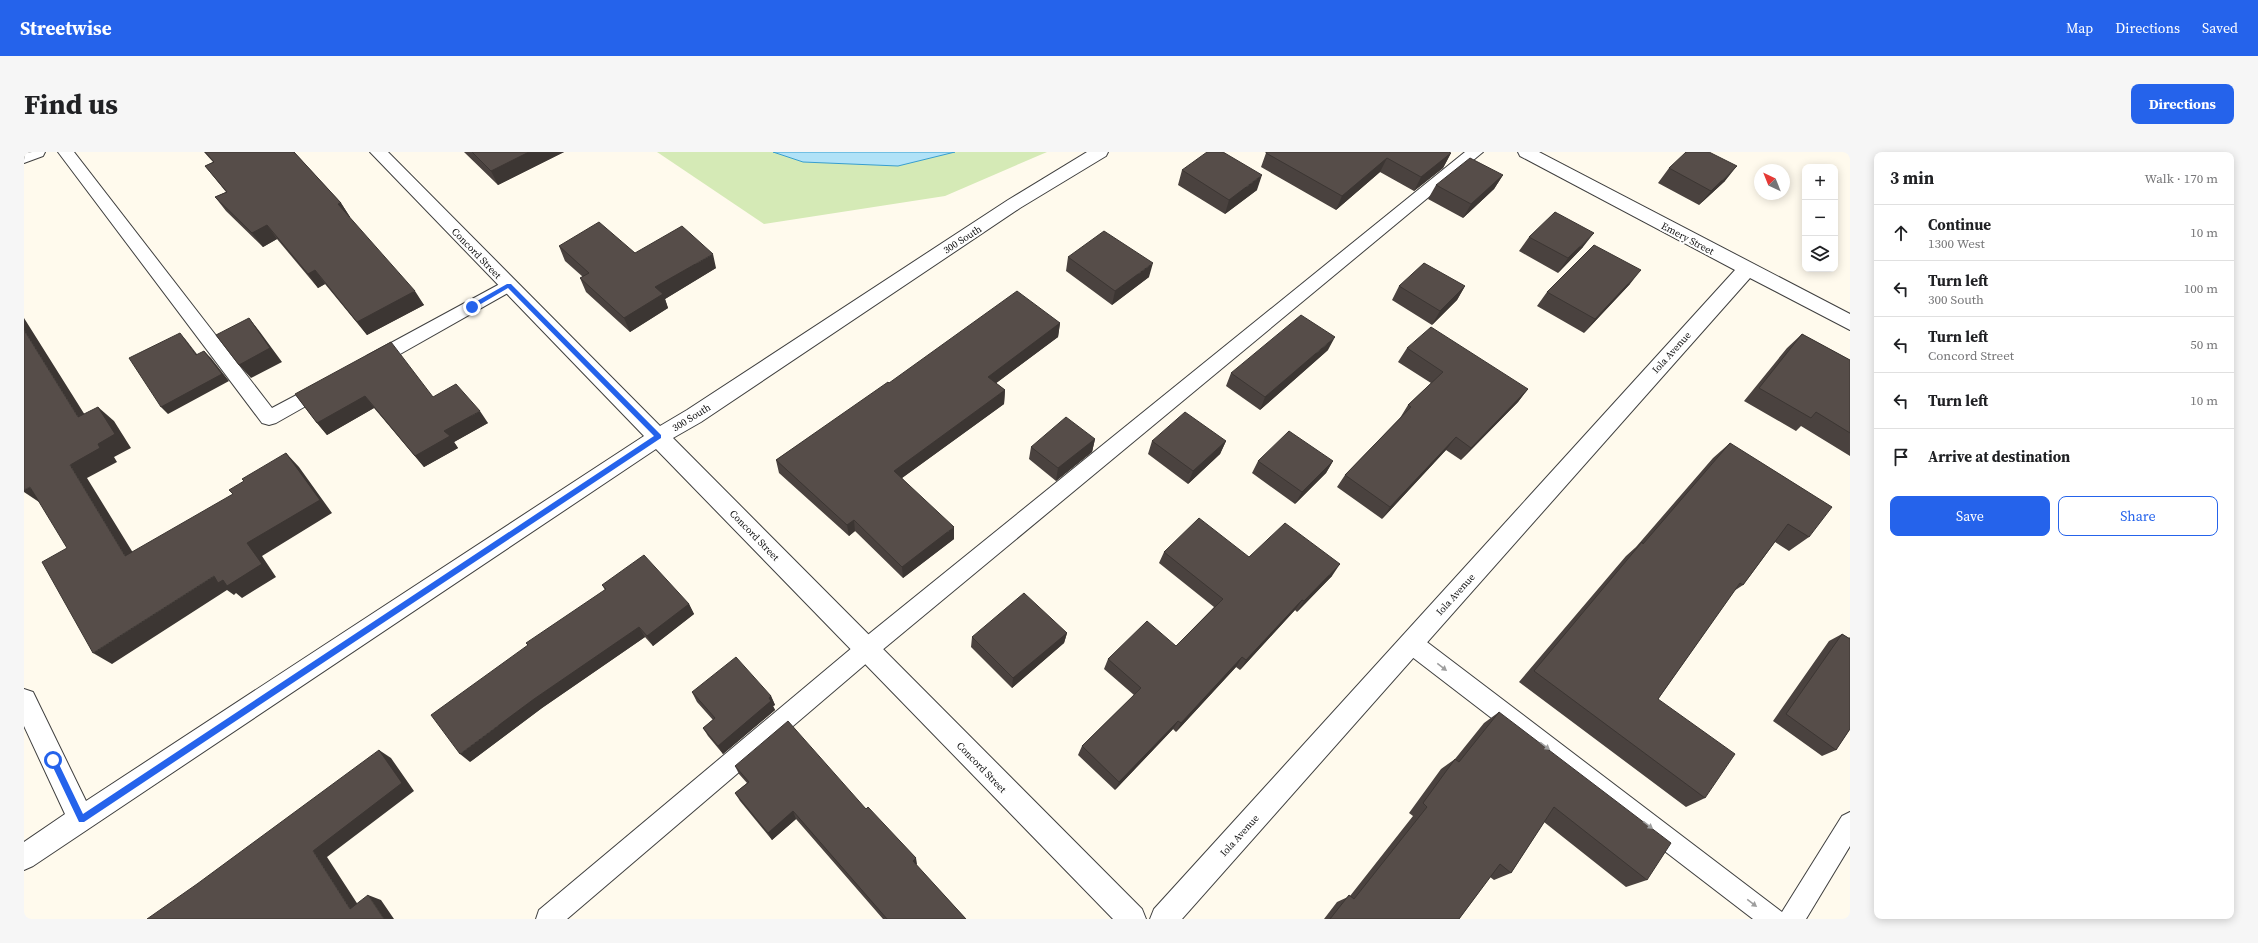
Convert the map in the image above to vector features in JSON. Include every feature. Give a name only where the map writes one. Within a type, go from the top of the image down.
[{"type":"street","points":[[24,157],[37,152]]},
{"type":"street","name":"Concord Street","points":[[378,152],[1132,919]]},
{"type":"street","name":"300 South","points":[[24,857],[658,437],[694,416],[1014,204],[1100,152]]},
{"type":"street","name":"Emery Street","points":[[1526,152],[1850,323]]},
{"type":"street","name":"Iola Avenue","points":[[1164,919],[1747,269]]},
{"type":"street","points":[[24,700],[82,819]]},
{"type":"lane","points":[[66,152],[269,418],[339,379]]},
{"type":"lane","points":[[548,919],[867,649],[1475,152]]},
{"type":"lane","points":[[360,368],[509,285]]},
{"type":"lane","points":[[1411,643],[1773,919]]},
{"type":"lane","points":[[1792,919],[1850,824]]},
{"type":"green space","points":[[657,152],[1047,152],[945,196],[764,224]]},
{"type":"water","points":[[773,152],[955,152],[898,166],[803,162]]},
{"type":"building","points":[[205,152],[294,152],[341,203],[338,204],[415,291],[357,322],[315,270],[308,274],[267,225],[252,233],[215,197],[227,192],[205,166],[214,162]]},
{"type":"building","points":[[472,152],[529,152],[491,171]]},
{"type":"building","points":[[1207,152],[1223,152],[1262,175],[1229,200],[1182,170]]},
{"type":"building","points":[[1266,152],[1451,153],[1421,177],[1387,158],[1342,196]]},
{"type":"building","points":[[1686,152],[1709,152],[1737,166],[1711,191],[1669,168]]},
{"type":"building","points":[[1470,158],[1503,175],[1471,204],[1436,185]]},
{"type":"building","points":[[1555,212],[1594,233],[1568,258],[1529,237]]},
{"type":"building","points":[[599,222],[635,253],[682,226],[713,254],[655,287],[663,294],[624,318],[580,278],[589,273],[559,246]]},
{"type":"building","points":[[1104,231],[1153,263],[1115,291],[1068,257]]},
{"type":"building","points":[[1594,245],[1641,270],[1595,319],[1547,292]]},
{"type":"building","points":[[1424,263],[1465,286],[1440,311],[1399,286]]},
{"type":"building","points":[[1017,291],[1060,323],[988,377],[1005,390],[894,471],[954,527],[902,567],[854,520],[847,525],[776,460],[888,382],[889,383]]},
{"type":"building","points":[[1301,315],[1335,337],[1265,397],[1231,373]]},
{"type":"building","points":[[249,318],[270,348],[239,365],[216,335]]},
{"type":"building","points":[[1431,327],[1528,389],[1471,448],[1456,437],[1390,507],[1345,475],[1411,407],[1408,405],[1443,372],[1407,348]]},
{"type":"building","points":[[24,330],[78,417],[98,407],[115,434],[98,444],[100,448],[70,465],[125,556],[233,494],[229,490],[244,481],[242,479],[286,453],[320,500],[247,543],[262,564],[227,586],[223,580],[218,583],[214,576],[93,653],[42,562],[67,548],[30,487],[24,490]]},
{"type":"building","points":[[180,333],[196,355],[204,351],[222,374],[161,407],[129,358]]},
{"type":"building","points":[[1802,334],[1850,360],[1850,433],[1816,412],[1811,418],[1759,388]]},
{"type":"building","points":[[391,342],[433,397],[456,384],[480,411],[444,431],[450,436],[415,456],[365,396],[317,423],[295,394]]},
{"type":"building","points":[[1185,412],[1226,441],[1193,471],[1152,441]]},
{"type":"building","points":[[1066,417],[1095,439],[1058,468],[1031,447]]},
{"type":"building","points":[[1289,431],[1333,461],[1302,492],[1258,461]]},
{"type":"building","points":[[1730,443],[1832,507],[1809,537],[1788,524],[1743,585],[1740,583],[1658,699],[1735,754],[1705,798],[1534,671],[1642,542],[1643,544]]},
{"type":"building","points":[[1199,518],[1249,557],[1285,523],[1340,564],[1304,601],[1302,600],[1246,660],[1242,657],[1181,723],[1178,721],[1119,782],[1082,746],[1141,688],[1108,659],[1147,621],[1176,646],[1223,599],[1164,552]]},
{"type":"building","points":[[644,555],[689,604],[647,636],[639,627],[534,699],[460,754],[431,715],[528,645],[526,643],[606,589],[602,585]]},
{"type":"building","points":[[1024,593],[1067,633],[1013,678],[972,637]]},
{"type":"building","points":[[1842,634],[1850,639],[1850,729],[1836,750],[1786,714]]},
{"type":"building","points":[[736,657],[771,696],[769,698],[771,701],[718,746],[703,728],[715,718],[692,692]]},
{"type":"building","points":[[1499,712],[1671,843],[1647,880],[1554,807],[1511,873],[1500,864],[1459,919],[1330,919],[1349,895],[1354,899],[1427,807],[1423,803],[1455,759],[1459,762]]},
{"type":"building","points":[[788,721],[866,809],[868,807],[916,858],[913,861],[966,919],[887,919],[793,811],[768,833],[735,793],[749,782],[735,766]]},
{"type":"building","points":[[379,750],[402,783],[313,851],[350,909],[368,895],[384,919],[147,919],[197,884]]},
{"type":"route","points":[[53,760],[82,819],[658,437],[509,285],[472,307]]}]
